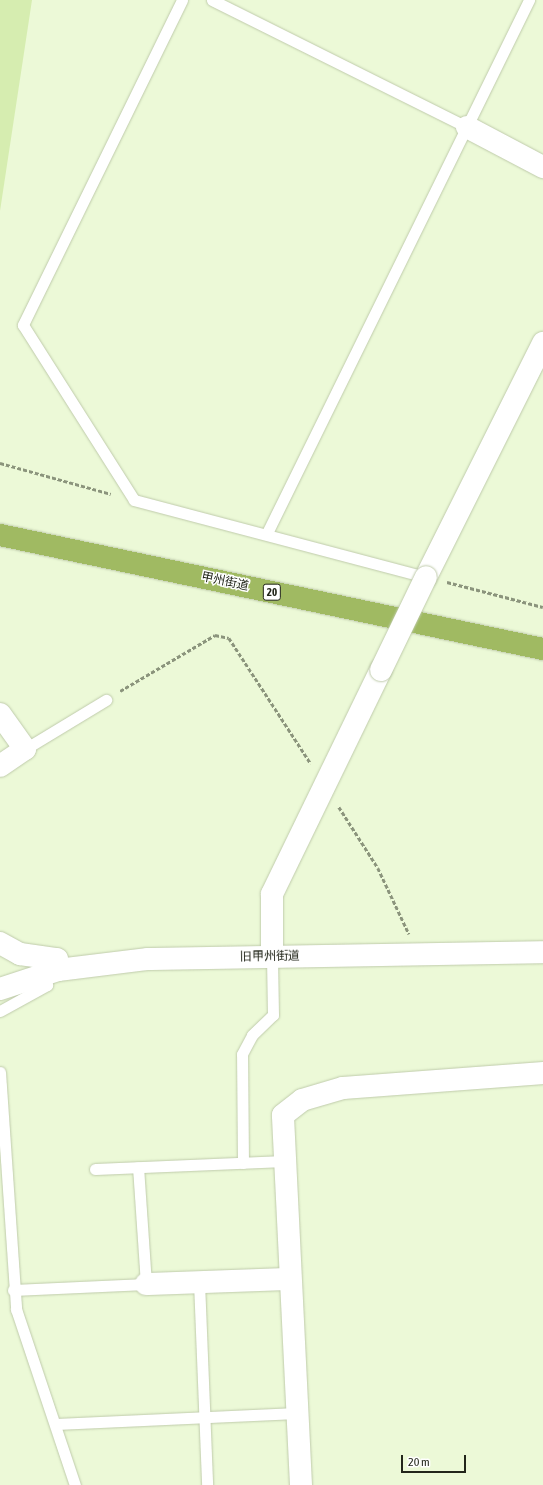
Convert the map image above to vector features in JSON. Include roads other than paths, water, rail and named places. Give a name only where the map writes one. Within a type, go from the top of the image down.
[{"type":"highway","name":"甲州街道","points":[[0,535],[543,649]]},
{"type":"street","points":[[466,127],[543,167]]},
{"type":"street","points":[[272,956],[272,894],[426,577],[543,343]]},
{"type":"street","points":[[0,714],[25,749],[0,766]]},
{"type":"street","points":[[0,943],[20,954],[57,960],[58,970]]},
{"type":"street","name":"旧甲州街道","points":[[4,983],[58,970],[148,959],[543,952]]},
{"type":"street","points":[[301,1485],[283,1115],[302,1100],[343,1088],[543,1072]]},
{"type":"street","points":[[146,1284],[290,1279]]},
{"type":"lane","points":[[182,0],[23,325],[134,500],[267,533],[426,577]]},
{"type":"lane","points":[[212,0],[466,127]]},
{"type":"lane","points":[[267,533],[529,0]]},
{"type":"lane","points":[[25,749],[106,700]]},
{"type":"lane","points":[[243,1163],[242,1054],[252,1035],[273,1015],[272,956]]},
{"type":"lane","points":[[0,1011],[47,985],[4,983]]},
{"type":"lane","points":[[0,1072],[13,1290],[16,1308],[56,1424],[75,1485]]},
{"type":"lane","points":[[95,1168],[285,1161]]},
{"type":"lane","points":[[13,1290],[146,1284],[138,1167]]},
{"type":"lane","points":[[199,1282],[203,1417],[207,1485]]},
{"type":"lane","points":[[56,1424],[297,1413]]}]
